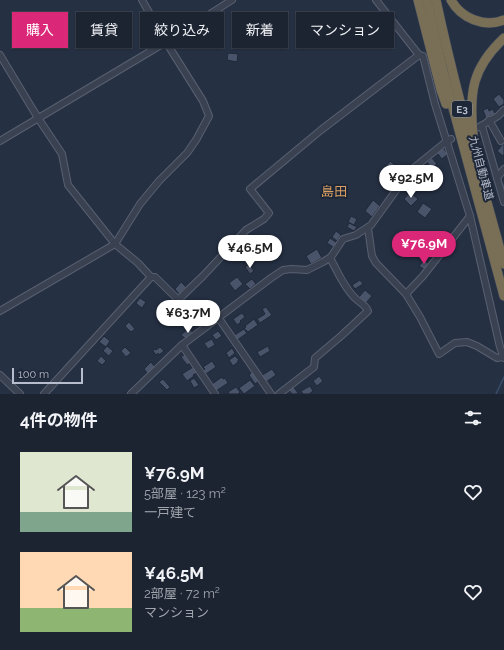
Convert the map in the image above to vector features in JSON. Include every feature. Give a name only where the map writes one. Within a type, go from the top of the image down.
[{"type":"highway","points":[[418,0],[441,90],[470,171]]},
{"type":"highway","name":"九州自動車道","points":[[427,0],[442,71],[504,296]]},
{"type":"highway","name":"九州自動車道","points":[[436,0],[457,91],[504,264]]},
{"type":"highway","points":[[451,0],[467,17],[490,23],[504,20]]},
{"type":"highway","points":[[491,217],[474,134],[471,113],[471,98],[474,83],[485,58],[504,38]]},
{"type":"street","points":[[142,0],[149,12]]},
{"type":"street","points":[[213,12],[232,0]]},
{"type":"street","points":[[368,228],[372,256],[376,263],[406,294],[439,354],[455,343],[467,342],[497,358],[504,358],[470,216],[449,140],[435,104],[423,56],[419,55],[376,0]]},
{"type":"street","points":[[0,141],[156,48]]},
{"type":"street","points":[[0,311],[115,244],[140,204],[159,181],[187,153],[196,140],[209,116],[203,101],[170,48]]},
{"type":"street","points":[[0,55],[38,118],[62,154],[68,185],[115,244],[138,263],[151,277],[155,277],[206,327]]},
{"type":"street","points":[[178,300],[246,230],[264,219],[269,213],[250,189],[322,130],[419,55]]},
{"type":"street","points":[[504,110],[498,116],[480,126],[504,202]]},
{"type":"street","points":[[489,120],[501,141]]},
{"type":"street","points":[[131,394],[182,346],[271,278],[283,270],[307,270],[330,258],[343,239],[356,235],[368,228],[410,171],[449,140]]},
{"type":"street","points":[[497,178],[504,169]]},
{"type":"street","points":[[406,294],[423,276],[470,216]]},
{"type":"street","points":[[280,394],[314,367],[315,358],[368,311],[367,308],[349,292],[330,258]]},
{"type":"street","points":[[44,394],[151,277]]},
{"type":"street","points":[[218,318],[271,394]]},
{"type":"street","points":[[182,346],[215,394]]},
{"type":"street","points":[[0,375],[20,394]]},
{"type":"building","points":[[228,53],[238,54],[237,62],[227,60]]},
{"type":"building","points":[[499,94],[504,100],[504,104],[499,107],[493,99]]},
{"type":"building","points":[[488,108],[489,111],[493,109],[495,114],[486,118],[483,110]]},
{"type":"building","points":[[504,143],[504,154],[503,156],[497,151]]},
{"type":"building","points":[[443,148],[448,154],[442,159],[437,153]]},
{"type":"building","points":[[432,158],[437,164],[431,168],[427,162]]},
{"type":"building","points":[[390,161],[398,168],[394,174],[386,167]]},
{"type":"building","points":[[410,192],[418,199],[411,206],[404,199]]},
{"type":"building","points":[[373,200],[380,206],[372,217],[365,211]]},
{"type":"building","points":[[423,203],[432,209],[425,218],[417,212]]},
{"type":"building","points":[[351,216],[357,219],[354,225],[348,222]]},
{"type":"building","points":[[349,223],[357,227],[354,231],[347,227]]},
{"type":"building","points":[[336,231],[341,235],[337,241],[332,237]]},
{"type":"building","points":[[330,238],[337,243],[333,247],[327,243]]},
{"type":"building","points":[[317,249],[322,258],[311,264],[306,256]]},
{"type":"building","points":[[424,260],[429,264],[425,270],[419,266]]},
{"type":"building","points":[[249,264],[254,271],[250,274],[245,267]]},
{"type":"building","points":[[237,277],[243,284],[235,291],[229,283]]},
{"type":"building","points":[[252,279],[256,284],[250,289],[245,284]]},
{"type":"building","points":[[360,280],[363,284],[355,289],[352,285]]},
{"type":"building","points":[[181,282],[186,287],[179,294],[175,289]]},
{"type":"building","points":[[365,290],[372,296],[366,303],[359,297]]},
{"type":"building","points":[[140,298],[146,302],[142,308],[136,303]]},
{"type":"building","points":[[176,307],[182,312],[176,318],[171,313]]},
{"type":"building","points":[[209,307],[216,317],[207,323],[204,317],[208,314],[205,310]]},
{"type":"building","points":[[266,307],[272,315],[260,323],[257,319],[265,314],[262,309]]},
{"type":"building","points":[[242,313],[245,317],[237,325],[233,319]]},
{"type":"building","points":[[254,319],[258,325],[248,332],[244,328]]},
{"type":"building","points":[[129,322],[135,329],[131,332],[125,326]]},
{"type":"building","points":[[189,328],[194,334],[186,339],[181,335]]},
{"type":"building","points":[[244,329],[247,333],[236,341],[233,336]]},
{"type":"building","points":[[218,331],[222,336],[216,340],[212,335]]},
{"type":"building","points":[[104,336],[110,341],[106,347],[99,342]]},
{"type":"building","points":[[212,339],[215,345],[208,349],[204,343]]},
{"type":"building","points":[[107,346],[113,351],[109,356],[103,351]]},
{"type":"building","points":[[268,346],[270,351],[260,357],[257,352]]},
{"type":"building","points":[[125,347],[131,353],[126,357],[121,351]]},
{"type":"building","points":[[160,347],[164,351],[159,355],[158,353],[156,355],[153,351],[154,349],[156,350]]},
{"type":"building","points":[[232,348],[235,353],[229,358],[226,353]]},
{"type":"building","points":[[185,354],[191,363],[187,365],[181,357]]},
{"type":"building","points":[[101,356],[106,361],[102,365],[97,361]]},
{"type":"building","points":[[235,356],[239,360],[233,366],[229,360]]},
{"type":"building","points":[[212,361],[216,367],[206,374],[203,367]]},
{"type":"building","points":[[151,362],[155,367],[148,374],[144,369]]},
{"type":"building","points":[[193,367],[197,373],[187,381],[182,374]]},
{"type":"building","points":[[272,369],[276,375],[266,382],[261,376]]},
{"type":"building","points":[[252,372],[259,381],[255,384],[249,375]]},
{"type":"building","points":[[319,376],[323,381],[317,386],[313,381]]},
{"type":"building","points":[[222,377],[223,379],[225,378],[228,383],[216,391],[212,384]]},
{"type":"building","points":[[194,378],[199,385],[194,388],[190,381]]},
{"type":"building","points":[[163,379],[170,387],[167,390],[159,382]]},
{"type":"building","points":[[250,380],[255,386],[244,394],[239,388]]},
{"type":"building","points":[[292,385],[298,393],[297,394],[292,394],[288,389]]},
{"type":"building","points":[[310,386],[313,391],[309,394],[303,394],[301,391]]},
{"type":"building","points":[[236,387],[240,392],[238,394],[229,394],[228,392]]},
{"type":"waterway","points":[[502,183],[504,187]]},
{"type":"waterway","points":[[496,394],[504,377]]},
{"type":"district","name":"島田","points":[[334,191]]}]
